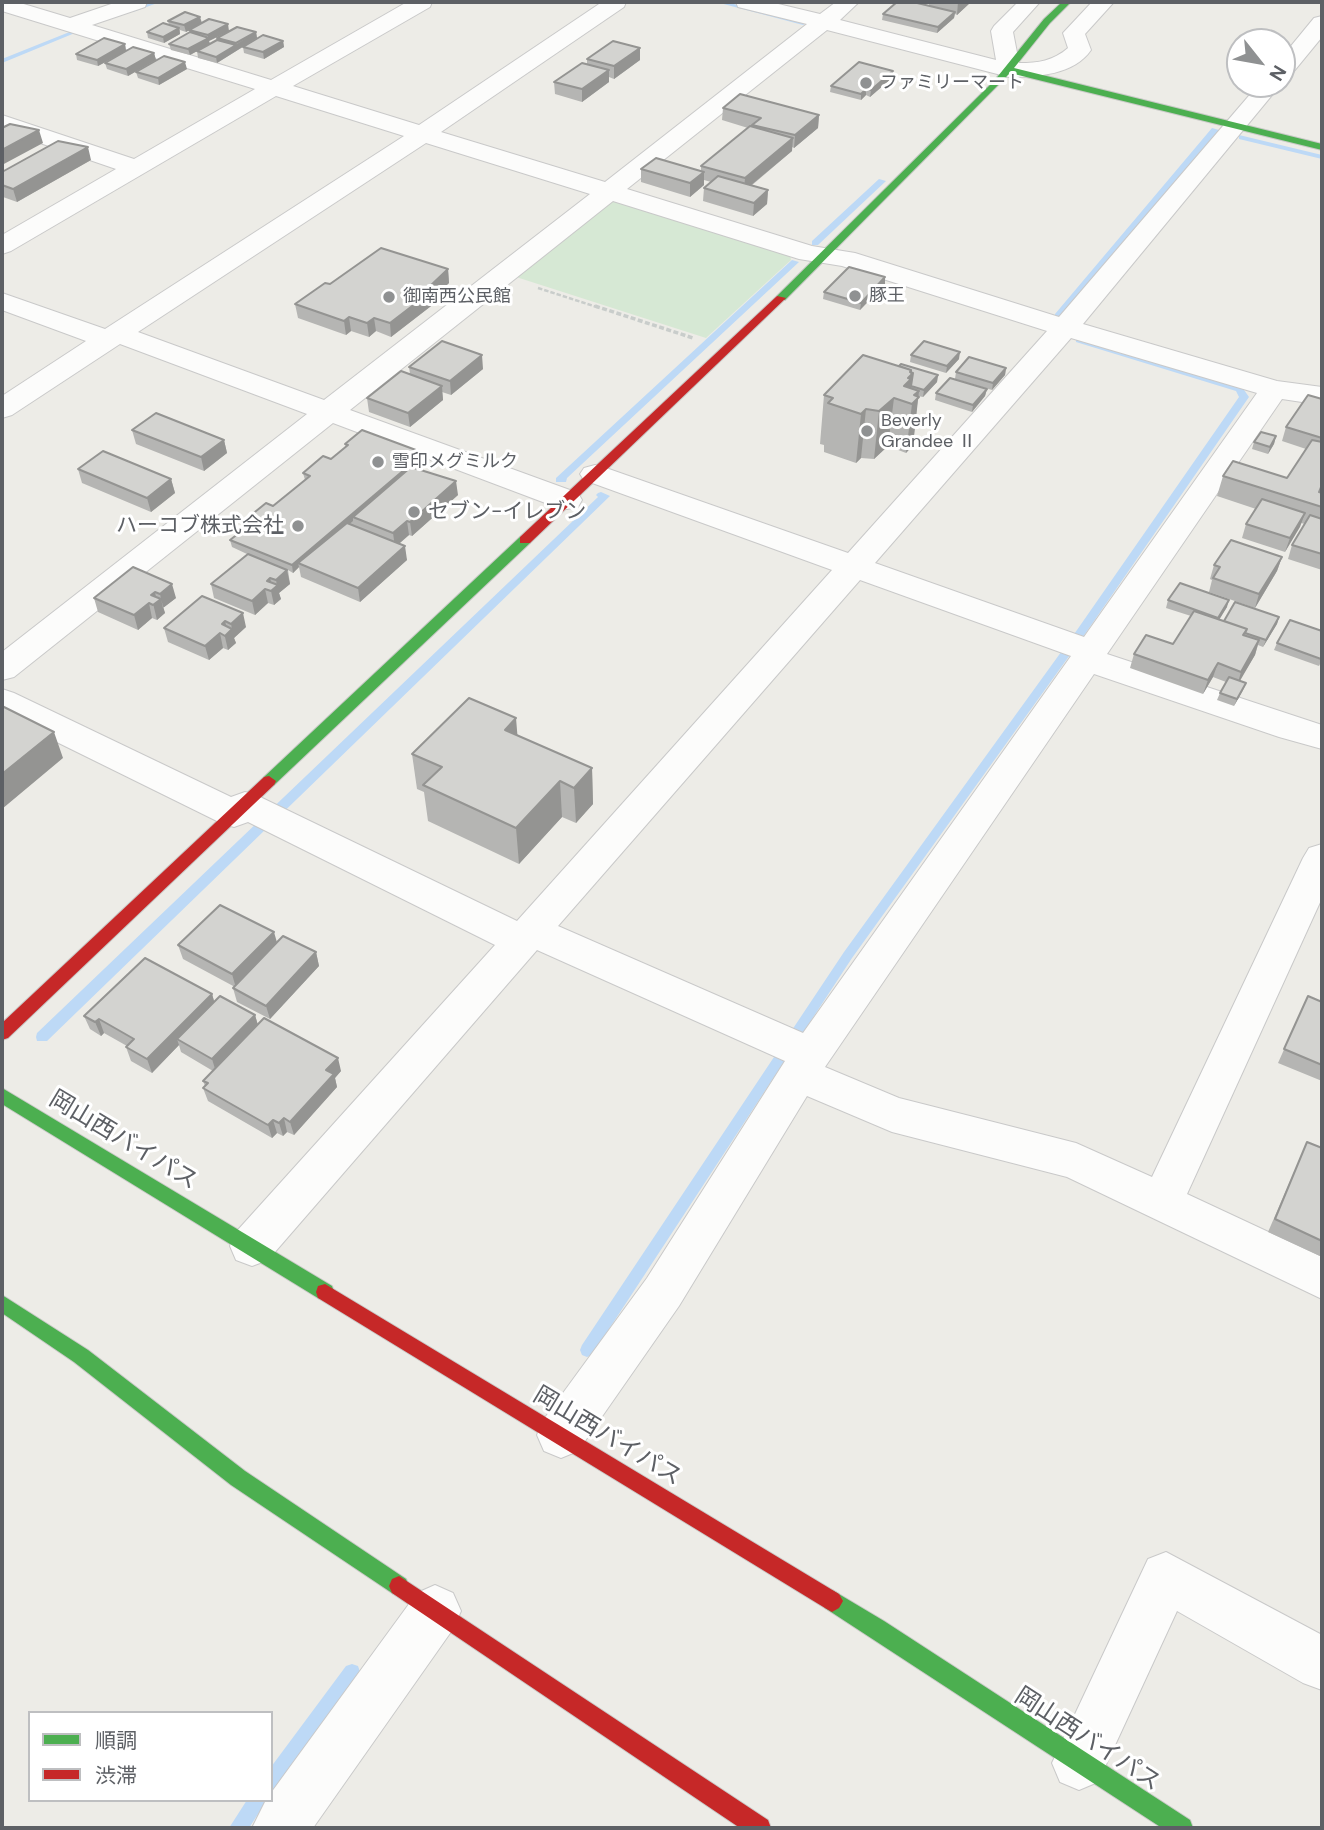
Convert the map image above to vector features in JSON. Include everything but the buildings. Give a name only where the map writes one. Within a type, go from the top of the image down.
[{"type":"main road","points":[[2,1033],[255,813],[567,500],[826,256],[1009,70],[1047,21],[1067,2]]},
{"type":"main road","points":[[1009,70],[1322,147]]},
{"type":"main road","name":"岡山西バイパス","points":[[2,1095],[913,1651],[1079,1763],[1182,1828]]},
{"type":"main road","points":[[2,1303],[81,1356],[239,1478],[760,1828]]},
{"type":"street","points":[[77,28],[137,2]]},
{"type":"street","points":[[2,246],[422,2]]},
{"type":"street","points":[[2,409],[421,135],[616,2]]},
{"type":"street","points":[[746,2],[1009,70],[1044,69],[1072,58],[1082,48],[1074,33],[1104,2]]},
{"type":"street","points":[[2,669],[849,2]]},
{"type":"street","points":[[1009,70],[1002,31],[1030,2]]},
{"type":"street","points":[[2,4],[808,254],[846,259],[1065,328],[1274,389],[1322,396]]},
{"type":"street","points":[[1296,54],[1322,23]]},
{"type":"street","points":[[252,1246],[1065,328],[1259,98]]},
{"type":"street","points":[[3,123],[136,168]]},
{"type":"street","points":[[2,301],[328,411],[567,500]]},
{"type":"street","points":[[561,1435],[663,1292],[796,1054],[1079,650],[1274,389]]},
{"type":"street","points":[[595,474],[856,566],[1292,729],[1322,737]]},
{"type":"street","points":[[2,701],[796,1054],[892,1114],[1076,1161],[1322,1279]]},
{"type":"street","points":[[1162,1201],[1322,858]]},
{"type":"street","points":[[1079,1763],[1166,1577],[1322,1664]]},
{"type":"street","points":[[280,1828],[435,1611]]},
{"type":"path","points":[[500,276],[704,341]]},
{"type":"green space","points":[[622,201],[790,254],[791,260],[706,338],[513,276],[604,203]]},
{"type":"waterway","points":[[131,11],[157,2]]},
{"type":"waterway","points":[[719,2],[803,23]]},
{"type":"waterway","points":[[2,61],[84,28]]},
{"type":"waterway","points":[[1058,316],[1215,130]]},
{"type":"waterway","points":[[1242,137],[1322,157]]},
{"type":"waterway","points":[[815,243],[882,181]]},
{"type":"waterway","points":[[563,480],[559,480],[795,262]]},
{"type":"waterway","points":[[587,1350],[848,955],[1081,632],[1244,397],[1239,389],[1079,340]]},
{"type":"waterway","points":[[42,1037],[605,496],[601,495]]},
{"type":"waterway","points":[[273,1779],[352,1672]]},
{"type":"waterway","points":[[238,1828],[257,1802]]},
{"type":"traffic: fast","points":[[781,298],[997,83],[1047,21],[1067,2]]},
{"type":"traffic: fast","points":[[1009,70],[1322,147]]},
{"type":"traffic: fast","points":[[269,781],[525,540]]},
{"type":"traffic: fast","points":[[2,1095],[325,1292]]},
{"type":"traffic: fast","points":[[2,1303],[81,1356],[238,1478],[399,1586]]},
{"type":"traffic: fast","points":[[832,1601],[1182,1828]]},
{"type":"traffic: jam","points":[[525,540],[781,298]]},
{"type":"traffic: jam","points":[[2,1033],[269,781]]},
{"type":"traffic: jam","points":[[325,1292],[832,1601]]},
{"type":"traffic: jam","points":[[399,1586],[760,1828]]},
{"type":"place","name":"ファミリーマート","points":[[866,83]]},
{"type":"place","name":"豚王","points":[[855,296]]},
{"type":"place","name":"御南西公民館","points":[[389,297]]},
{"type":"place","name":"Beverly Grandee Ⅱ","points":[[867,431]]},
{"type":"place","name":"雪印メグミルク","points":[[378,462]]},
{"type":"place","name":"セブン-イレブン","points":[[414,512]]},
{"type":"place","name":"ハーコブ株式会社","points":[[298,526]]}]
